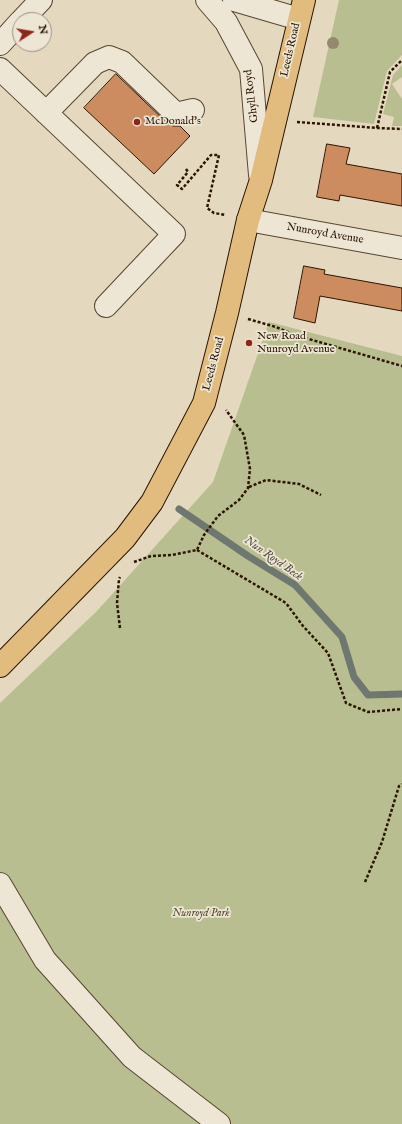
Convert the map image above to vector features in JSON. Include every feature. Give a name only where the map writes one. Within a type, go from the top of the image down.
[{"type":"main road","name":"Leeds Road","points":[[0,666],[125,538],[152,502],[204,403],[227,313],[248,220],[261,180],[301,10]]},
{"type":"street","points":[[30,12],[41,0]]},
{"type":"street","name":"Ghyll Royd","points":[[207,0],[226,22],[251,69],[261,180]]},
{"type":"street","points":[[234,0],[301,10]]},
{"type":"street","points":[[0,44],[12,31]]},
{"type":"street","points":[[46,112],[95,63],[109,57],[122,62],[176,114],[193,110]]},
{"type":"street","points":[[0,69],[174,234],[106,306]]},
{"type":"street","name":"Nunroyd Avenue","points":[[248,220],[402,248]]},
{"type":"street","points":[[0,884],[45,960],[132,1057],[219,1124]]},
{"type":"path","points":[[377,128],[390,72],[402,60]]},
{"type":"path","points":[[275,120],[377,128],[402,128]]},
{"type":"path","points":[[186,169],[188,172],[177,185],[182,189],[211,155],[219,154],[207,208],[214,213],[248,220]]},
{"type":"path","points":[[227,313],[276,327],[295,335],[402,366]]},
{"type":"path","points":[[208,385],[244,435],[250,469],[248,488]]},
{"type":"path","points":[[197,550],[204,535],[218,516],[239,500],[248,488],[266,480],[299,484],[321,495]]},
{"type":"path","points":[[130,563],[151,556],[172,555],[197,550],[286,603],[303,626],[328,653],[346,704],[368,712],[402,709]]},
{"type":"path","points":[[120,628],[117,603],[119,579],[123,574]]},
{"type":"path","points":[[365,882],[382,842],[399,786],[402,784]]},
{"type":"green space","points":[[339,0],[402,0],[402,55],[387,71],[374,124],[313,117]]},
{"type":"green space","points":[[402,65],[402,77],[392,84],[402,99],[402,126],[392,126],[394,117],[383,114],[393,75]]},
{"type":"green space","name":"Nunroyd Park","points":[[269,322],[402,356],[402,1124],[0,1124],[0,703],[97,611],[213,482]]},
{"type":"building","name":"McDonald's","points":[[116,74],[167,123],[173,126],[180,126],[190,136],[154,174],[84,108]]},
{"type":"building","points":[[327,144],[350,148],[346,164],[402,174],[402,206],[340,195],[339,201],[317,197]]},
{"type":"building","points":[[304,266],[325,270],[324,274],[402,288],[402,311],[320,296],[315,323],[294,318]]},
{"type":"waterway","name":"Nun Royd Beck","points":[[179,509],[248,556],[295,585],[342,637],[354,677],[368,695],[402,694]]},
{"type":"place","name":"McDonald's","points":[[137,122]]},
{"type":"place","name":"New Road Nunroyd Avenue","points":[[249,343]]}]
